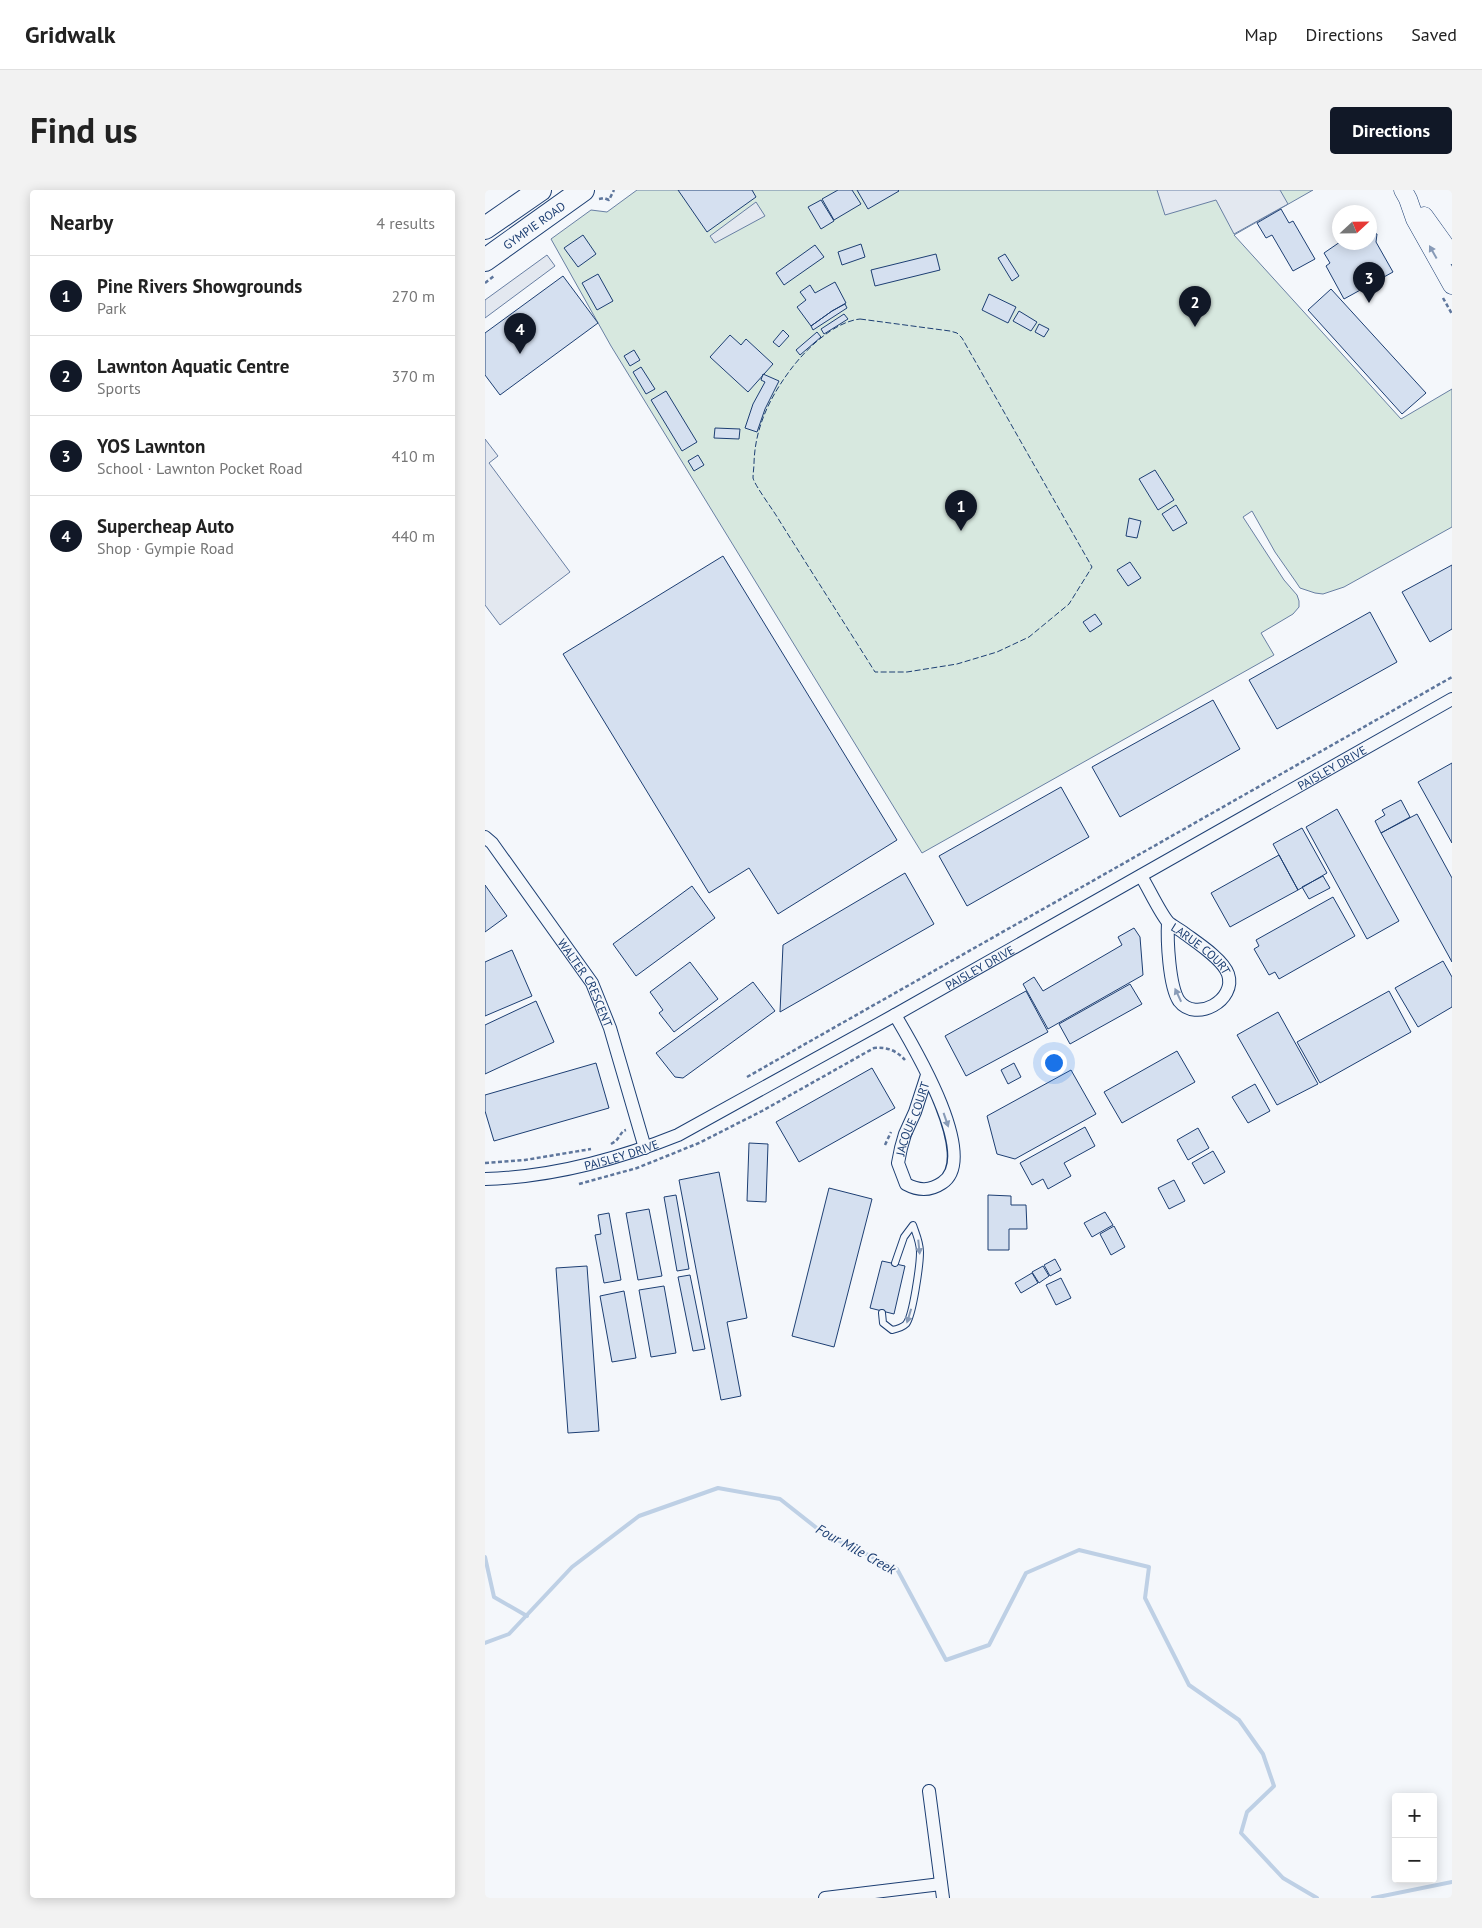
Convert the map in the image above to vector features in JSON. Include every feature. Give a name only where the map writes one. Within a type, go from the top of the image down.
[{"type":"highway","points":[[509,211],[514,196],[523,190]]},
{"type":"highway","name":"GYMPIE ROAD","points":[[485,228],[540,190]]},
{"type":"highway","name":"GYMPIE ROAD","points":[[485,260],[583,190]]},
{"type":"main road","points":[[1405,194],[1446,238],[1452,255]]},
{"type":"main road","points":[[1405,194],[1415,219],[1450,289]]},
{"type":"street","name":"PAISLEY DRIVE","points":[[485,1178],[528,1176],[565,1170],[645,1148],[678,1135],[895,1015],[1452,699]]},
{"type":"street","name":"WALTER CRESCENT","points":[[485,837],[492,843],[592,983],[611,1028],[645,1148]]},
{"type":"street","name":"LARUE COURT","points":[[1141,876],[1168,922],[1215,957],[1228,973],[1229,989],[1226,996],[1210,1007],[1191,1009],[1183,1005],[1178,999],[1173,984],[1167,941],[1168,922]]},
{"type":"street","name":"JACQUE COURT","points":[[895,1015],[937,1092],[950,1131],[955,1158],[952,1172],[946,1181],[936,1188],[925,1190],[906,1184],[898,1163],[905,1134],[915,1112],[927,1075]]},
{"type":"street","points":[[929,1791],[943,1898]]},
{"type":"street","points":[[825,1898],[941,1884]]},
{"type":"lane","points":[[882,1313],[883,1323],[892,1330],[902,1327],[909,1320],[919,1270],[920,1251],[919,1241],[913,1225],[904,1237],[895,1263]]},
{"type":"path","points":[[1450,289],[1442,296],[1452,314]]},
{"type":"path","points":[[747,1077],[1452,676]]},
{"type":"path","points":[[579,1184],[637,1168],[699,1144],[874,1048],[895,1050],[907,1064]]},
{"type":"path","points":[[604,1146],[616,1142],[623,1131],[639,1125]]},
{"type":"path","points":[[885,1145],[893,1129]]},
{"type":"path","points":[[485,1163],[525,1160],[597,1147]]},
{"type":"shaded area","points":[[637,190],[1313,190],[1234,235],[1401,419],[1452,389],[1452,527],[1344,587],[1323,594],[1300,588],[1275,552],[1252,511],[1243,517],[1284,580],[1297,595],[1299,601],[1299,607],[1293,614],[1261,633],[1274,655],[922,853],[611,346],[551,239],[591,210],[607,212]]},
{"type":"shaded area","points":[[1157,190],[1280,190],[1288,204],[1234,234],[1216,200],[1165,215]]},
{"type":"shaded area","points":[[756,202],[765,216],[715,243],[710,236]]},
{"type":"shaded area","points":[[547,255],[555,266],[485,318],[485,300]]},
{"type":"shaded area","points":[[485,439],[498,456],[489,463],[570,572],[500,625],[485,605]]},
{"type":"building","points":[[678,190],[752,190],[756,197],[707,232]]},
{"type":"building","points":[[838,190],[852,190],[861,204],[834,220],[822,199]]},
{"type":"building","points":[[857,190],[898,190],[899,191],[868,209]]},
{"type":"building","points":[[821,200],[834,221],[821,229],[808,207]]},
{"type":"building","points":[[1281,209],[1289,223],[1293,221],[1315,259],[1293,271],[1272,235],[1266,238],[1257,223]]},
{"type":"building","points":[[583,235],[596,254],[578,267],[564,248]]},
{"type":"building","points":[[861,244],[865,257],[842,265],[838,252]]},
{"type":"building","points":[[1377,244],[1393,272],[1344,299],[1326,266],[1330,263],[1324,253],[1332,248],[1332,250],[1377,250]]},
{"type":"building","points":[[815,245],[824,257],[784,285],[776,273]]},
{"type":"building","points":[[936,254],[940,270],[875,286],[871,270]]},
{"type":"building","points":[[1005,254],[1019,276],[1012,281],[998,258]]},
{"type":"building","points":[[598,274],[613,301],[597,310],[582,283]]},
{"type":"building","points":[[563,276],[598,323],[500,395],[485,375],[485,333]]},
{"type":"building","points":[[835,282],[846,303],[811,326],[797,307],[806,300],[800,292],[810,285],[815,293]]},
{"type":"building","points":[[1331,289],[1426,393],[1402,414],[1308,310]]},
{"type":"building","points":[[989,294],[1016,307],[1008,323],[982,310]]},
{"type":"building","points":[[845,304],[847,308],[813,330],[811,326]]},
{"type":"building","points":[[1019,311],[1037,322],[1031,331],[1013,321]]},
{"type":"building","points":[[844,314],[848,319],[824,334],[821,329]]},
{"type":"building","points":[[1039,324],[1049,329],[1044,337],[1035,332]]},
{"type":"building","points":[[783,330],[789,336],[779,347],[773,342]]},
{"type":"building","points":[[817,332],[821,337],[800,355],[796,350]]},
{"type":"building","points":[[730,335],[741,345],[746,339],[773,364],[748,392],[710,357]]},
{"type":"building","points":[[634,350],[640,360],[630,366],[624,356]]},
{"type":"building","points":[[641,367],[655,389],[646,394],[633,372]]},
{"type":"building","points":[[763,374],[779,381],[765,409],[757,432],[745,428],[753,404],[765,382],[761,380]]},
{"type":"building","points":[[666,391],[697,442],[682,451],[651,400]]},
{"type":"building","points":[[715,428],[740,429],[739,439],[714,438]]},
{"type":"building","points":[[698,455],[704,465],[694,471],[688,461]]},
{"type":"building","points":[[1155,470],[1174,500],[1158,510],[1139,479]]},
{"type":"building","points":[[1176,505],[1187,523],[1173,531],[1162,514]]},
{"type":"building","points":[[1129,518],[1141,521],[1137,538],[1126,536]]},
{"type":"building","points":[[723,556],[897,840],[778,914],[749,868],[709,893],[563,654]]},
{"type":"building","points":[[1130,562],[1141,578],[1128,586],[1117,570]]},
{"type":"building","points":[[1452,565],[1452,629],[1430,642],[1402,592]]},
{"type":"building","points":[[1370,612],[1397,662],[1277,729],[1249,680]]},
{"type":"building","points":[[1095,614],[1102,624],[1090,632],[1083,622]]},
{"type":"building","points":[[1213,700],[1240,749],[1120,817],[1092,767]]},
{"type":"building","points":[[1452,763],[1452,843],[1418,782]]},
{"type":"building","points":[[1061,787],[1089,837],[967,906],[939,856]]},
{"type":"building","points":[[1401,800],[1410,817],[1381,833],[1375,821],[1385,815],[1382,810]]},
{"type":"building","points":[[1337,809],[1399,921],[1367,939],[1306,827]]},
{"type":"building","points":[[1417,814],[1452,878],[1452,962],[1381,833]]},
{"type":"building","points":[[1302,828],[1327,873],[1298,890],[1273,844]]},
{"type":"building","points":[[1279,855],[1298,890],[1230,927],[1211,893]]},
{"type":"building","points":[[905,873],[934,924],[780,1012],[783,945]]},
{"type":"building","points":[[1323,876],[1330,888],[1309,899],[1302,887]]},
{"type":"building","points":[[485,885],[507,916],[485,932]]},
{"type":"building","points":[[692,886],[715,918],[636,976],[613,944]]},
{"type":"building","points":[[1333,897],[1355,936],[1279,979],[1275,972],[1269,975],[1254,949],[1259,946],[1256,940]]},
{"type":"building","points":[[1134,928],[1140,937],[1143,975],[1048,1029],[1023,984],[1034,977],[1043,991],[1122,945],[1118,937]]},
{"type":"building","points":[[512,950],[532,996],[485,1016],[485,962]]},
{"type":"building","points":[[1443,961],[1452,977],[1452,1007],[1418,1027],[1395,988]]},
{"type":"building","points":[[690,962],[718,999],[674,1032],[659,1013],[663,1010],[650,992]]},
{"type":"building","points":[[753,982],[775,1011],[683,1078],[675,1077],[656,1053]]},
{"type":"building","points":[[1130,984],[1142,1004],[1070,1044],[1059,1024]]},
{"type":"building","points":[[1026,991],[1048,1032],[966,1076],[945,1036]]},
{"type":"building","points":[[1389,991],[1411,1032],[1320,1083],[1297,1042]]},
{"type":"building","points":[[536,1001],[554,1042],[485,1074],[485,1025]]},
{"type":"building","points":[[1278,1012],[1318,1084],[1277,1105],[1237,1035]]},
{"type":"building","points":[[1177,1051],[1195,1082],[1122,1123],[1104,1092]]},
{"type":"building","points":[[596,1063],[609,1108],[494,1141],[485,1111],[485,1095]]},
{"type":"building","points":[[1014,1063],[1021,1077],[1008,1084],[1001,1070]]},
{"type":"building","points":[[872,1068],[895,1108],[799,1162],[776,1122]]},
{"type":"building","points":[[1071,1070],[1096,1114],[1015,1159],[997,1154],[987,1116]]},
{"type":"building","points":[[1255,1084],[1270,1111],[1248,1123],[1232,1097]]},
{"type":"building","points":[[1085,1127],[1095,1146],[1064,1163],[1071,1176],[1048,1189],[1043,1179],[1032,1185],[1020,1163]]},
{"type":"building","points":[[1198,1128],[1209,1148],[1188,1160],[1177,1140]]},
{"type":"building","points":[[749,1143],[768,1144],[766,1202],[747,1201]]},
{"type":"building","points":[[1213,1151],[1225,1172],[1204,1184],[1192,1163]]},
{"type":"building","points":[[719,1172],[747,1318],[727,1322],[741,1396],[721,1400],[679,1180]]},
{"type":"building","points":[[1174,1180],[1185,1201],[1169,1209],[1158,1188]]},
{"type":"building","points":[[829,1188],[872,1199],[834,1347],[792,1336]]},
{"type":"building","points":[[676,1195],[689,1269],[677,1271],[664,1197]]},
{"type":"building","points":[[988,1195],[1011,1196],[1011,1205],[1026,1205],[1027,1229],[1009,1229],[1009,1250],[988,1250]]},
{"type":"building","points":[[649,1209],[662,1276],[638,1280],[626,1213]]},
{"type":"building","points":[[1105,1212],[1113,1225],[1092,1237],[1084,1223]]},
{"type":"building","points":[[609,1213],[621,1280],[604,1283],[595,1235],[601,1234],[598,1215]]},
{"type":"building","points":[[1114,1226],[1125,1247],[1111,1255],[1100,1234]]},
{"type":"building","points":[[1055,1259],[1061,1270],[1050,1276],[1044,1265]]},
{"type":"building","points":[[882,1261],[905,1266],[894,1314],[870,1308]]},
{"type":"building","points":[[587,1266],[599,1431],[568,1433],[556,1268]]},
{"type":"building","points":[[1043,1266],[1049,1276],[1039,1283],[1032,1272]]},
{"type":"building","points":[[1032,1273],[1038,1283],[1021,1293],[1015,1283]]},
{"type":"building","points":[[690,1275],[705,1349],[693,1351],[678,1277]]},
{"type":"building","points":[[1061,1278],[1071,1298],[1056,1305],[1046,1285]]},
{"type":"building","points":[[664,1286],[676,1353],[651,1357],[639,1290]]},
{"type":"building","points":[[624,1291],[636,1358],[612,1362],[600,1296]]},
{"type":"waterway","name":"Four Mile Creek","points":[[485,1643],[509,1634],[572,1567],[639,1516],[718,1488],[780,1499],[823,1533],[897,1569],[946,1660],[989,1645],[1026,1573],[1079,1550],[1149,1567],[1145,1598],[1189,1685],[1239,1720],[1263,1754],[1274,1786],[1247,1812],[1241,1833],[1283,1878],[1317,1898]]},
{"type":"waterway","points":[[485,1557],[494,1597],[527,1616]]},
{"type":"waterway","name":"Four Mile Creek","points":[[1373,1898],[1452,1882]]},
{"type":"fence","points":[[860,319],[950,331],[957,333],[962,338],[1092,567],[1069,604],[1029,637],[997,652],[957,664],[907,672],[875,672],[754,482],[757,437],[770,402],[783,380],[805,353],[822,337],[841,325],[860,319]]},
{"type":"place","name":"YOS Lawnton","points":[[1369,303]]},
{"type":"place","name":"Lawnton Aquatic Centre","points":[[1195,327]]},
{"type":"place","name":"Supercheap Auto","points":[[520,354]]},
{"type":"place","name":"Pine Rivers Showgrounds","points":[[961,531]]}]
